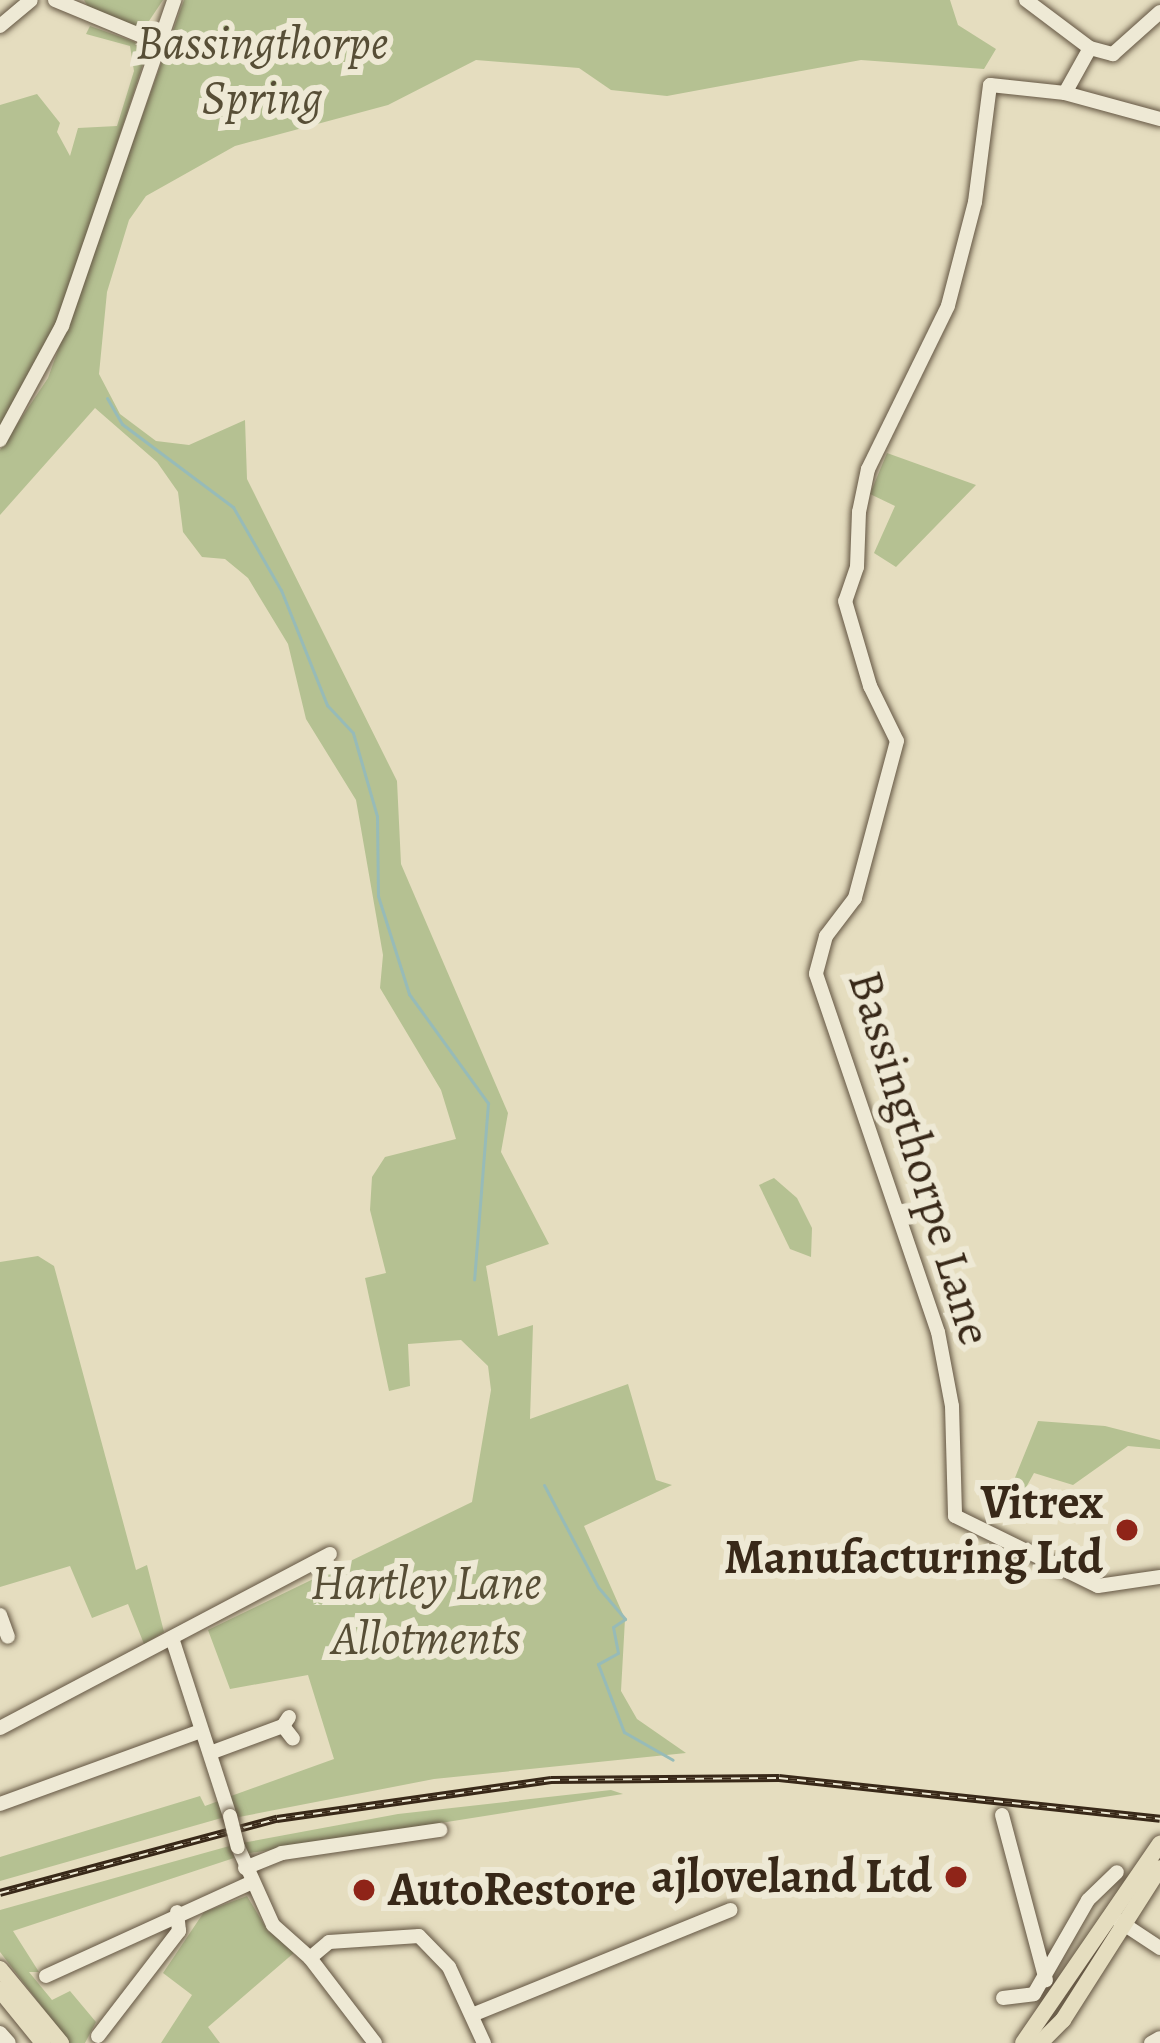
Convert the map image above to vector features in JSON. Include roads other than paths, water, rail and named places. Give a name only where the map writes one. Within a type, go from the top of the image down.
[{"type":"main road","points":[[1040,2043],[1160,1844]]},
{"type":"main road","points":[[1117,1920],[1160,1868]]},
{"type":"main road","points":[[0,1969],[61,2043]]},
{"type":"main road","points":[[0,1990],[43,2043]]},
{"type":"main road","points":[[1023,2043],[1056,2015]]},
{"type":"street","points":[[0,26],[31,0]]},
{"type":"street","points":[[56,0],[159,43]]},
{"type":"street","points":[[0,440],[62,326],[174,0]]},
{"type":"street","points":[[1026,0],[1090,48],[1124,51],[1160,12]]},
{"type":"street","points":[[1090,48],[1065,92],[1160,119]]},
{"type":"street","name":"Bassingthorpe Lane","points":[[1065,92],[990,85],[975,202],[948,306],[863,490],[845,602],[870,686],[897,741],[855,898],[826,936],[816,974],[938,1332],[952,1406],[955,1516],[1098,1586],[1160,1577]]},
{"type":"street","points":[[0,1728],[330,1555]]},
{"type":"street","points":[[0,1616],[8,1637]]},
{"type":"street","points":[[172,1638],[238,1847],[273,1925],[310,1958],[375,2043]]},
{"type":"street","points":[[210,1754],[288,1728]]},
{"type":"street","points":[[0,1804],[201,1731]]},
{"type":"street","points":[[1002,1815],[1050,1973]]},
{"type":"street","points":[[46,1976],[249,1875],[282,1853],[440,1830]]},
{"type":"street","points":[[1003,1998],[1034,1994],[1088,1900],[1117,1872]]},
{"type":"street","points":[[472,2015],[730,1910]]},
{"type":"street","points":[[98,2036],[178,1931],[177,1912]]},
{"type":"street","points":[[1117,1920],[1160,1948]]},
{"type":"street","points":[[310,1958],[329,1942],[419,1936],[437,1947],[484,2043]]},
{"type":"street","points":[[1050,1973],[1084,1972]]},
{"type":"street","points":[[1034,1994],[1056,2015],[1052,2043]]},
{"type":"street","points":[[0,2033],[9,2043]]},
{"type":"street","points":[[1151,2043],[1160,2038]]},
{"type":"waterway","points":[[107,398],[122,424],[233,507],[281,590],[327,705],[353,733],[377,816],[378,896],[409,994],[488,1103],[474,1279]]},
{"type":"waterway","points":[[544,1485],[598,1587],[625,1619],[613,1627],[618,1653],[598,1664],[624,1732],[673,1760]]},
{"type":"railway","points":[[0,1893],[277,1819],[551,1780],[779,1778],[1160,1819]]},
{"type":"place","name":"Vitrex Manufacturing Ltd","points":[[1127,1530]]},
{"type":"place","name":"ajloveland Ltd","points":[[956,1877]]},
{"type":"place","name":"AutoRestore","points":[[364,1890]]},
{"type":"park label","name":"Bassingthorpe Spring","points":[[262,70]]},
{"type":"park label","name":"Hartley Lane Allotments","points":[[426,1610]]}]
